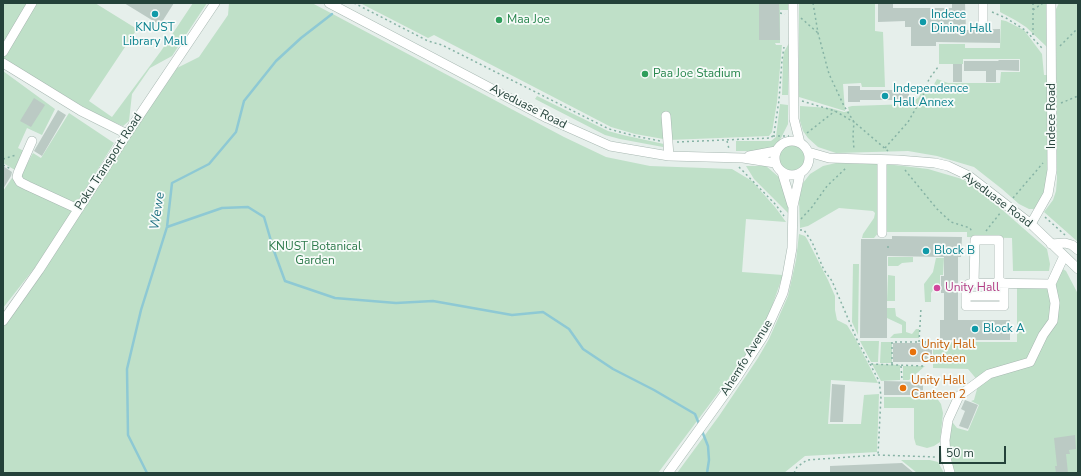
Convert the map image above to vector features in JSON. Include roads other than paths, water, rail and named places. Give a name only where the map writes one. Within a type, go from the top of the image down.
[{"type":"street","points":[[3,52],[32,3]]},
{"type":"street","name":"Poku Transport Road","points":[[3,320],[39,270],[127,134],[215,3]]},
{"type":"street","name":"Ayeduase Road","points":[[329,3],[547,118],[610,146],[669,156],[743,158],[775,163]]},
{"type":"street","points":[[793,3],[793,139]]},
{"type":"street","name":"Indece Road","points":[[1031,224],[1048,194],[1052,170],[1051,3]]},
{"type":"street","points":[[983,6],[983,22]]},
{"type":"street","points":[[3,63],[81,111],[127,134]]},
{"type":"street","points":[[666,116],[669,156]]},
{"type":"street","points":[[793,139],[805,147],[808,152],[808,164],[805,170],[800,174],[787,175],[778,168],[774,157],[776,151],[781,145],[793,139]]},
{"type":"street","points":[[32,141],[18,173],[17,177],[20,182],[78,209]]},
{"type":"street","name":"Ayeduase Road","points":[[743,158],[776,151]]},
{"type":"street","name":"Ayeduase Road","points":[[808,152],[829,158],[898,160],[935,163],[948,166],[969,176],[1031,224],[1078,270]]},
{"type":"street","name":"Ayeduase Road","points":[[808,164],[829,158]]},
{"type":"street","points":[[882,160],[882,233]]},
{"type":"street","name":"Ahemfo Avenue","points":[[782,172],[793,206]]},
{"type":"street","name":"Ahemfo Avenue","points":[[668,473],[737,377],[764,335],[783,293],[792,248],[793,206],[800,174]]},
{"type":"street","points":[[974,283],[977,240],[999,240],[1002,283],[1004,296],[966,296],[966,288],[969,284],[974,283],[1002,283],[1051,284]]},
{"type":"street","points":[[1051,244],[1065,243],[1072,245],[1078,250]]},
{"type":"street","points":[[950,473],[946,458],[945,440],[948,420],[959,396],[988,374],[1030,362],[1043,335],[1053,321],[1055,303],[1051,284],[1064,256]]},
{"type":"waterway","name":"Wewe","points":[[147,473],[128,435],[127,369],[141,310],[167,227],[172,183],[209,164],[236,132],[244,101],[276,61],[301,38],[332,14]]},
{"type":"waterway","points":[[167,227],[222,208],[248,207],[264,217],[285,281],[335,298],[396,303],[433,301],[512,315],[543,312],[569,329],[583,349],[613,369],[654,390],[695,414],[699,424]]},
{"type":"waterway","points":[[702,431],[708,446],[709,460],[707,473]]},
{"type":"place","name":"KNUST Library Mall","points":[[155,14]]},
{"type":"place","name":"Maa Joe","points":[[499,20]]},
{"type":"place","name":"Indece Dining Hall","points":[[923,22]]},
{"type":"place","name":"Paa Joe Stadium","points":[[645,74]]},
{"type":"place","name":"Independence Hall Annex","points":[[885,96]]},
{"type":"place","name":"Block B","points":[[926,251]]},
{"type":"place","name":"Unity Hall","points":[[937,288]]},
{"type":"place","name":"Block A","points":[[975,329]]},
{"type":"place","name":"Unity Hall Canteen","points":[[913,352]]},
{"type":"place","name":"Unity Hall Canteen 2","points":[[903,388]]},
{"type":"park label","name":"KNUST Botanical Garden","points":[[315,254]]}]
